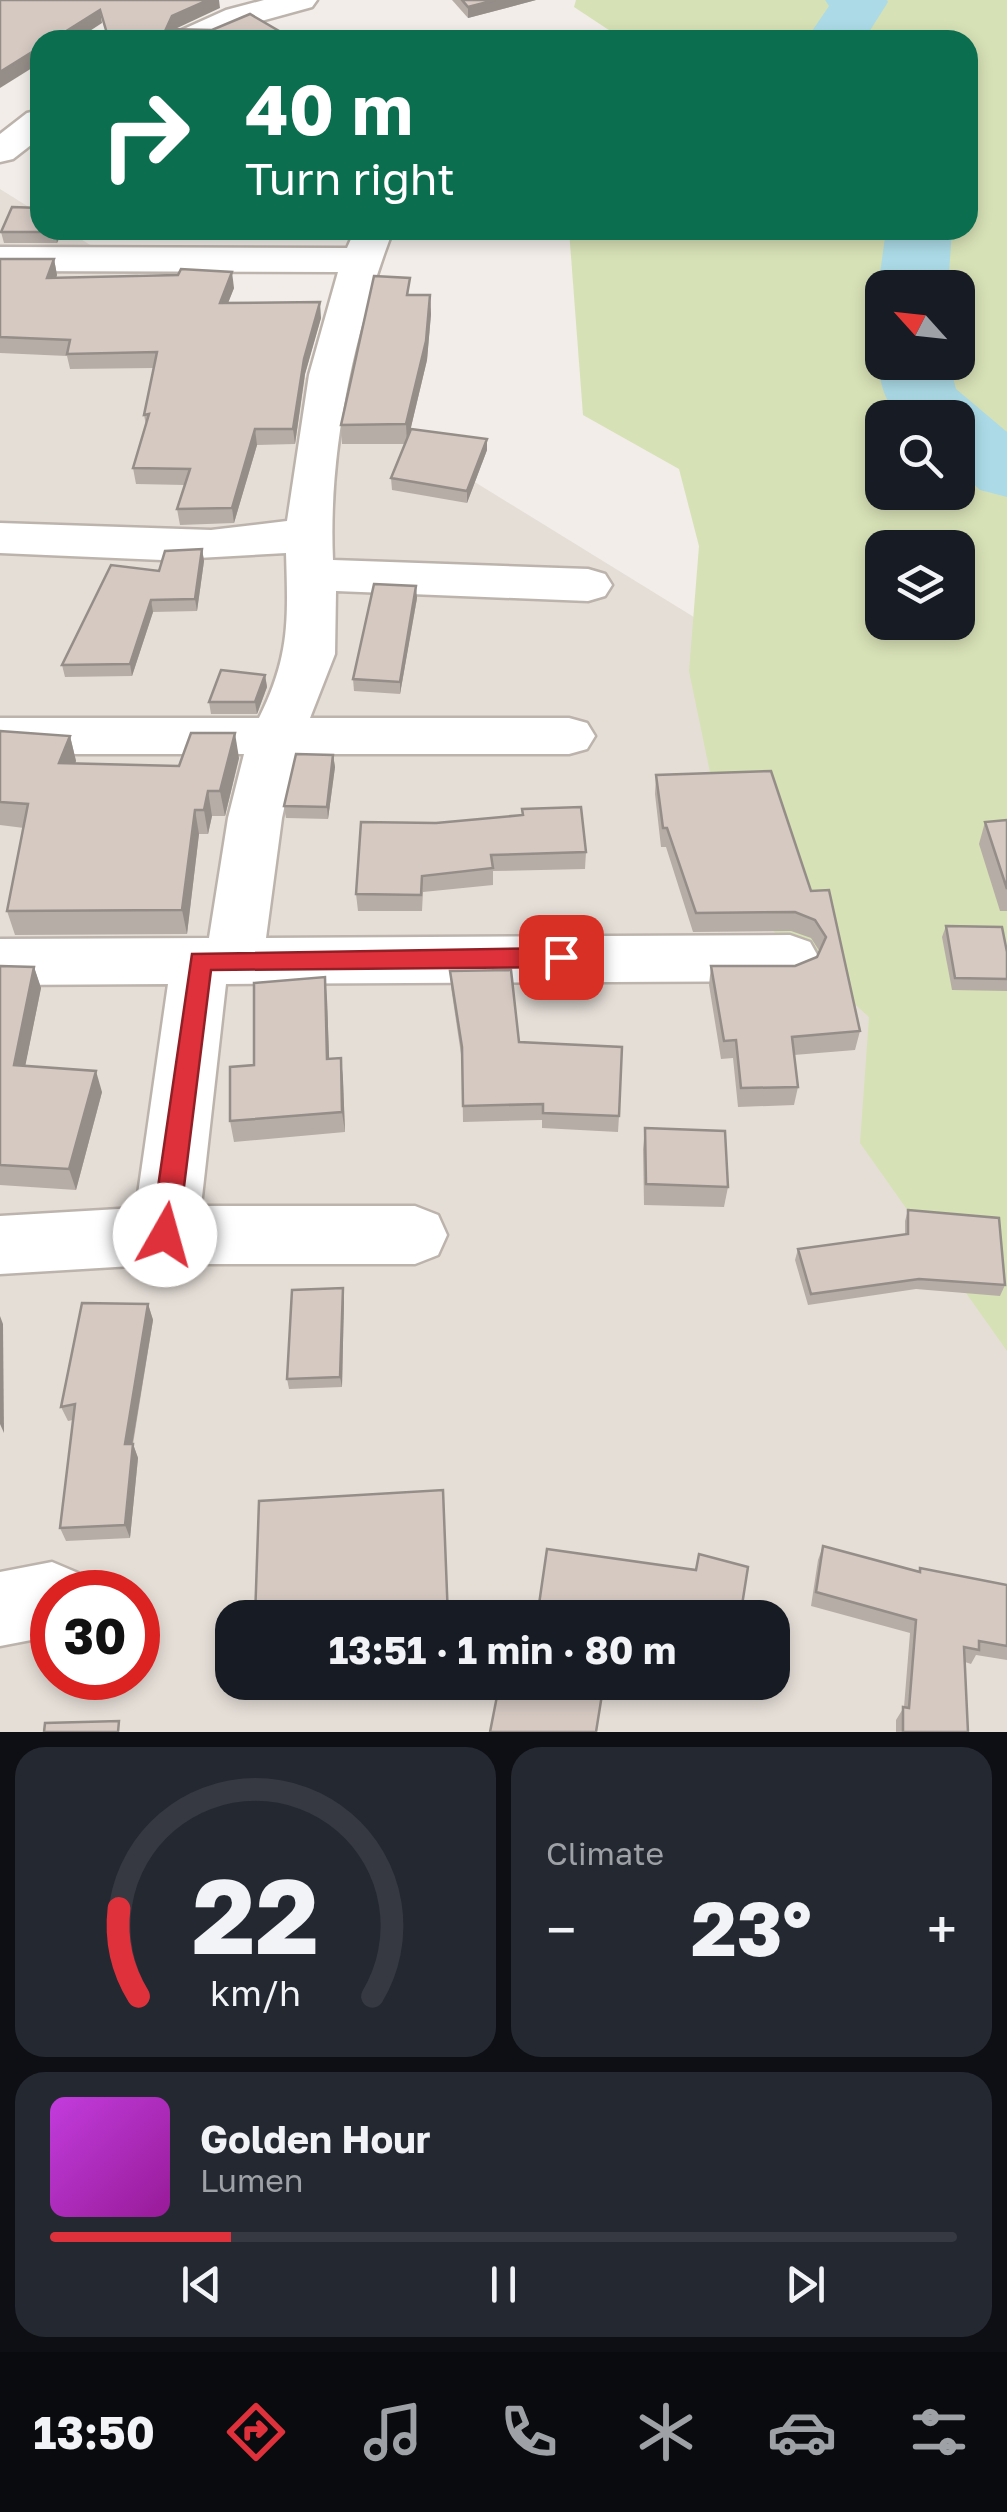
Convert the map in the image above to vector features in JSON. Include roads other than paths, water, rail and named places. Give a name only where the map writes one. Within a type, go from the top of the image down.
[{"type":"street","points":[[206,30],[251,6],[301,0]]},
{"type":"street","points":[[0,151],[30,128]]},
{"type":"street","points":[[0,259],[367,245],[332,376],[311,552],[310,653],[294,705],[276,736],[250,854],[217,961],[165,1235]]},
{"type":"street","points":[[0,538],[115,546],[280,539],[311,552],[588,585]]},
{"type":"street","points":[[0,736],[569,736]]},
{"type":"street","points":[[0,962],[790,958]]},
{"type":"street","points":[[0,1245],[165,1235],[415,1235]]},
{"type":"street","points":[[0,1609],[30,1603]]},
{"type":"waterway","points":[[842,30],[860,2],[853,0]]},
{"type":"waterway","points":[[915,270],[918,240]]},
{"type":"waterway","points":[[917,380],[924,400]]},
{"type":"waterway","points":[[975,444],[1007,473]]}]
